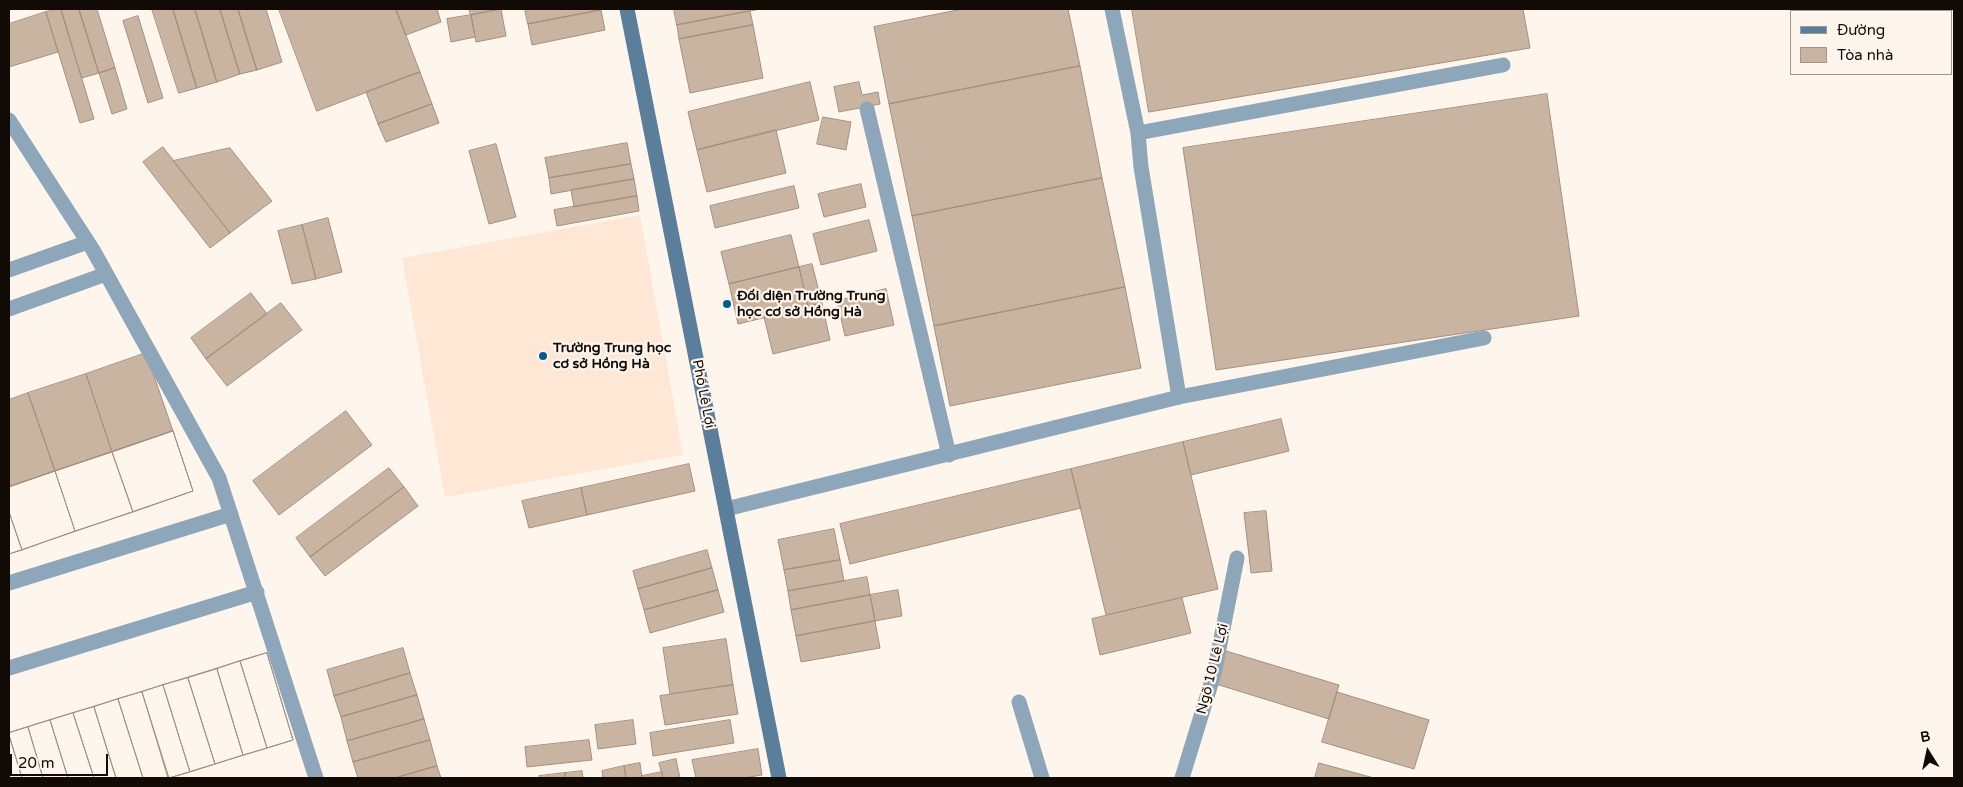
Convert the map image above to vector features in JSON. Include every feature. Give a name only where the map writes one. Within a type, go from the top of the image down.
[{"type":"main road","name":"Phố Lê Lợi","points":[[627,9],[779,778]]},
{"type":"street","points":[[1112,9],[1138,132],[1141,166],[1179,397]]},
{"type":"street","points":[[1138,132],[1503,65]]},
{"type":"street","points":[[867,108],[949,455]]},
{"type":"street","points":[[9,120],[88,242],[219,478],[316,778]]},
{"type":"street","points":[[9,270],[88,242]]},
{"type":"street","points":[[9,309],[106,274]]},
{"type":"street","points":[[726,509],[1179,397],[1484,338]]},
{"type":"street","points":[[9,583],[231,514]]},
{"type":"street","name":"Ngõ 10 Lê Lợi","points":[[1182,778],[1214,674],[1237,558]]},
{"type":"street","points":[[9,668],[257,592]]},
{"type":"street","points":[[1019,702],[1042,778]]},
{"type":"shaded area","name":"Trường Trung học cơ sở Hồng Hà","points":[[640,215],[683,455],[445,497],[402,258]]},
{"type":"building","points":[[61,9],[94,119],[80,123],[46,12]]},
{"type":"building","points":[[61,9],[79,9],[99,73],[82,78]]},
{"type":"building","points":[[79,9],[97,9],[115,68],[99,73]]},
{"type":"building","points":[[152,9],[173,9],[197,88],[179,93]]},
{"type":"building","points":[[173,9],[195,9],[217,82],[197,88]]},
{"type":"building","points":[[195,9],[220,9],[240,74],[217,82]]},
{"type":"building","points":[[220,9],[238,9],[257,70],[240,74]]},
{"type":"building","points":[[238,9],[266,9],[282,62],[257,70]]},
{"type":"building","points":[[279,9],[396,9],[420,72],[317,111]]},
{"type":"building","points":[[396,9],[437,9],[441,22],[406,35]]},
{"type":"building","points":[[469,9],[501,9],[471,15]]},
{"type":"building","points":[[501,9],[506,36],[476,42],[471,15]]},
{"type":"building","points":[[525,9],[601,9],[601,10],[528,24]]},
{"type":"building","points":[[674,9],[760,9],[677,25]]},
{"type":"building","points":[[963,9],[1068,9],[1080,66],[889,104],[874,27]]},
{"type":"building","points":[[1132,9],[1523,9],[1530,48],[1149,112]]},
{"type":"building","points":[[601,10],[605,30],[532,45],[528,24]]},
{"type":"building","points":[[750,11],[753,25],[679,39],[677,25]]},
{"type":"building","points":[[46,12],[58,52],[9,67],[9,24]]},
{"type":"building","points":[[471,15],[475,37],[451,42],[447,19]]},
{"type":"building","points":[[138,16],[163,98],[148,103],[123,21]]},
{"type":"building","points":[[753,25],[763,78],[690,93],[679,39]]},
{"type":"building","points":[[1080,66],[1102,178],[912,216],[889,104]]},
{"type":"building","points":[[115,68],[127,109],[112,114],[99,73]]},
{"type":"building","points":[[420,72],[432,104],[378,124],[366,92]]},
{"type":"building","points":[[810,82],[819,120],[697,150],[688,112]]},
{"type":"building","points":[[859,82],[862,95],[878,92],[880,104],[839,112],[834,87]]},
{"type":"building","points":[[1547,94],[1579,316],[1216,370],[1183,148]]},
{"type":"building","points":[[432,104],[439,123],[386,142],[378,124]]},
{"type":"building","points":[[823,117],[851,122],[846,150],[817,144]]},
{"type":"building","points":[[776,130],[786,173],[707,192],[697,150]]},
{"type":"building","points":[[627,143],[631,164],[549,178],[545,158]]},
{"type":"building","points":[[496,144],[516,217],[489,224],[469,151]]},
{"type":"building","points":[[163,147],[230,233],[210,248],[143,162]]},
{"type":"building","points":[[230,148],[272,201],[230,233],[173,161]]},
{"type":"building","points":[[631,164],[634,179],[551,194],[549,178]]},
{"type":"building","points":[[1102,178],[1125,287],[934,326],[912,216]]},
{"type":"building","points":[[634,179],[637,196],[574,207],[571,190]]},
{"type":"building","points":[[861,184],[866,207],[824,217],[818,194]]},
{"type":"building","points":[[794,186],[799,208],[715,228],[710,206]]},
{"type":"building","points":[[637,196],[639,211],[557,226],[554,210]]},
{"type":"building","points":[[328,218],[342,272],[316,279],[302,225]]},
{"type":"building","points":[[869,220],[877,251],[821,265],[813,234]]},
{"type":"building","points":[[302,225],[316,279],[292,284],[278,231]]},
{"type":"building","points":[[791,235],[799,267],[729,284],[721,252]]},
{"type":"building","points":[[812,264],[822,303],[808,307],[799,267]]},
{"type":"building","points":[[799,267],[808,307],[738,324],[729,284]]},
{"type":"building","points":[[1125,287],[1141,368],[950,406],[934,326]]},
{"type":"building","points":[[886,289],[894,325],[845,336],[837,301]]},
{"type":"building","points":[[251,293],[267,314],[206,359],[191,338]]},
{"type":"building","points":[[281,303],[302,330],[227,386],[206,359]]},
{"type":"building","points":[[822,303],[830,340],[773,354],[764,317]]},
{"type":"building","points":[[146,353],[173,431],[112,452],[86,374]]},
{"type":"building","points":[[86,374],[112,452],[55,471],[28,393]]},
{"type":"building","points":[[28,393],[55,471],[9,487],[9,400]]},
{"type":"building","points":[[346,411],[372,445],[279,515],[253,481]]},
{"type":"building","points":[[1281,419],[1289,451],[1191,475],[1183,442]]},
{"type":"building","points":[[173,431],[193,491],[133,512],[112,452]]},
{"type":"building","points":[[173,431],[193,491],[9,554],[9,487]]},
{"type":"building","points":[[1183,442],[1218,589],[1106,615],[1071,469]]},
{"type":"building","points":[[112,452],[133,512],[75,531],[55,471]]},
{"type":"building","points":[[689,464],[695,491],[587,515],[581,488]]},
{"type":"building","points":[[389,468],[404,487],[310,557],[296,538]]},
{"type":"building","points":[[1071,469],[1081,508],[850,564],[840,524]]},
{"type":"building","points":[[55,471],[75,531],[22,550],[9,512],[9,487]]},
{"type":"building","points":[[404,487],[418,506],[325,576],[310,557]]},
{"type":"building","points":[[581,488],[587,515],[529,528],[522,501]]},
{"type":"building","points":[[1266,511],[1272,571],[1251,573],[1244,513]]},
{"type":"building","points":[[9,512],[22,550],[9,554]]},
{"type":"building","points":[[834,529],[840,560],[784,570],[778,540]]},
{"type":"building","points":[[707,550],[712,568],[638,589],[633,571]]},
{"type":"building","points":[[840,560],[844,581],[788,591],[784,570]]},
{"type":"building","points":[[712,568],[718,590],[644,610],[638,589]]},
{"type":"building","points":[[867,577],[870,595],[791,610],[788,591]]},
{"type":"building","points":[[718,590],[724,612],[650,633],[644,610]]},
{"type":"building","points":[[898,590],[902,616],[875,621],[870,595]]},
{"type":"building","points":[[870,595],[875,621],[796,636],[791,610]]},
{"type":"building","points":[[1182,598],[1191,633],[1100,655],[1092,619]]},
{"type":"building","points":[[875,621],[880,648],[801,662],[796,636]]},
{"type":"building","points":[[726,639],[733,685],[670,694],[663,648]]},
{"type":"building","points":[[403,648],[410,673],[334,696],[327,670]]},
{"type":"building","points":[[1226,651],[1339,685],[1329,719],[1216,684]]},
{"type":"building","points":[[267,653],[293,740],[267,748],[240,661]]},
{"type":"building","points":[[267,653],[293,740],[169,778],[9,778],[9,733]]},
{"type":"building","points":[[240,661],[267,748],[243,755],[217,669]]},
{"type":"building","points":[[217,669],[243,755],[215,764],[188,678]]},
{"type":"building","points":[[410,673],[417,695],[341,717],[334,696]]},
{"type":"building","points":[[188,678],[215,764],[190,772],[163,685]]},
{"type":"building","points":[[163,685],[190,772],[169,778],[142,692]]},
{"type":"building","points":[[733,685],[738,714],[665,725],[660,696]]},
{"type":"building","points":[[142,692],[168,778],[143,778],[118,699]]},
{"type":"building","points":[[1337,692],[1429,720],[1414,769],[1322,742]]},
{"type":"building","points":[[417,695],[424,719],[347,741],[341,717]]},
{"type":"building","points":[[118,699],[143,778],[116,778],[94,707]]},
{"type":"building","points":[[94,707],[116,778],[94,778],[73,713]]},
{"type":"building","points":[[73,713],[94,778],[68,778],[50,720]]},
{"type":"building","points":[[424,719],[430,740],[353,762],[347,741]]},
{"type":"building","points":[[50,720],[68,778],[43,778],[28,727]]},
{"type":"building","points":[[633,720],[636,744],[598,749],[595,725]]},
{"type":"building","points":[[730,720],[734,743],[653,756],[650,733]]},
{"type":"building","points":[[28,727],[43,778],[22,778],[9,735],[9,733]]},
{"type":"building","points":[[9,735],[22,778],[9,778]]},
{"type":"building","points":[[430,740],[437,766],[395,778],[358,778],[353,762]]},
{"type":"building","points":[[589,740],[592,760],[527,767],[525,747]]},
{"type":"building","points":[[758,749],[762,775],[743,778],[696,778],[692,760]]},
{"type":"building","points":[[676,759],[680,778],[663,778],[659,763]]},
{"type":"building","points":[[640,763],[642,778],[626,778],[624,766]]},
{"type":"building","points":[[1319,763],[1374,778],[1315,778]]},
{"type":"building","points":[[437,766],[441,778],[395,778]]},
{"type":"building","points":[[624,766],[626,778],[603,778],[602,771]]},
{"type":"building","points":[[582,771],[583,778],[565,778],[565,773]]},
{"type":"building","points":[[662,772],[663,778],[642,778],[642,776]]},
{"type":"building","points":[[565,773],[565,778],[540,778],[539,776]]},
{"type":"place","name":"Đối diện Trường Trung học cơ sở Hồng Hà","points":[[727,304]]},
{"type":"place","name":"Trường Trung học cơ sở Hồng Hà","points":[[543,356]]}]
